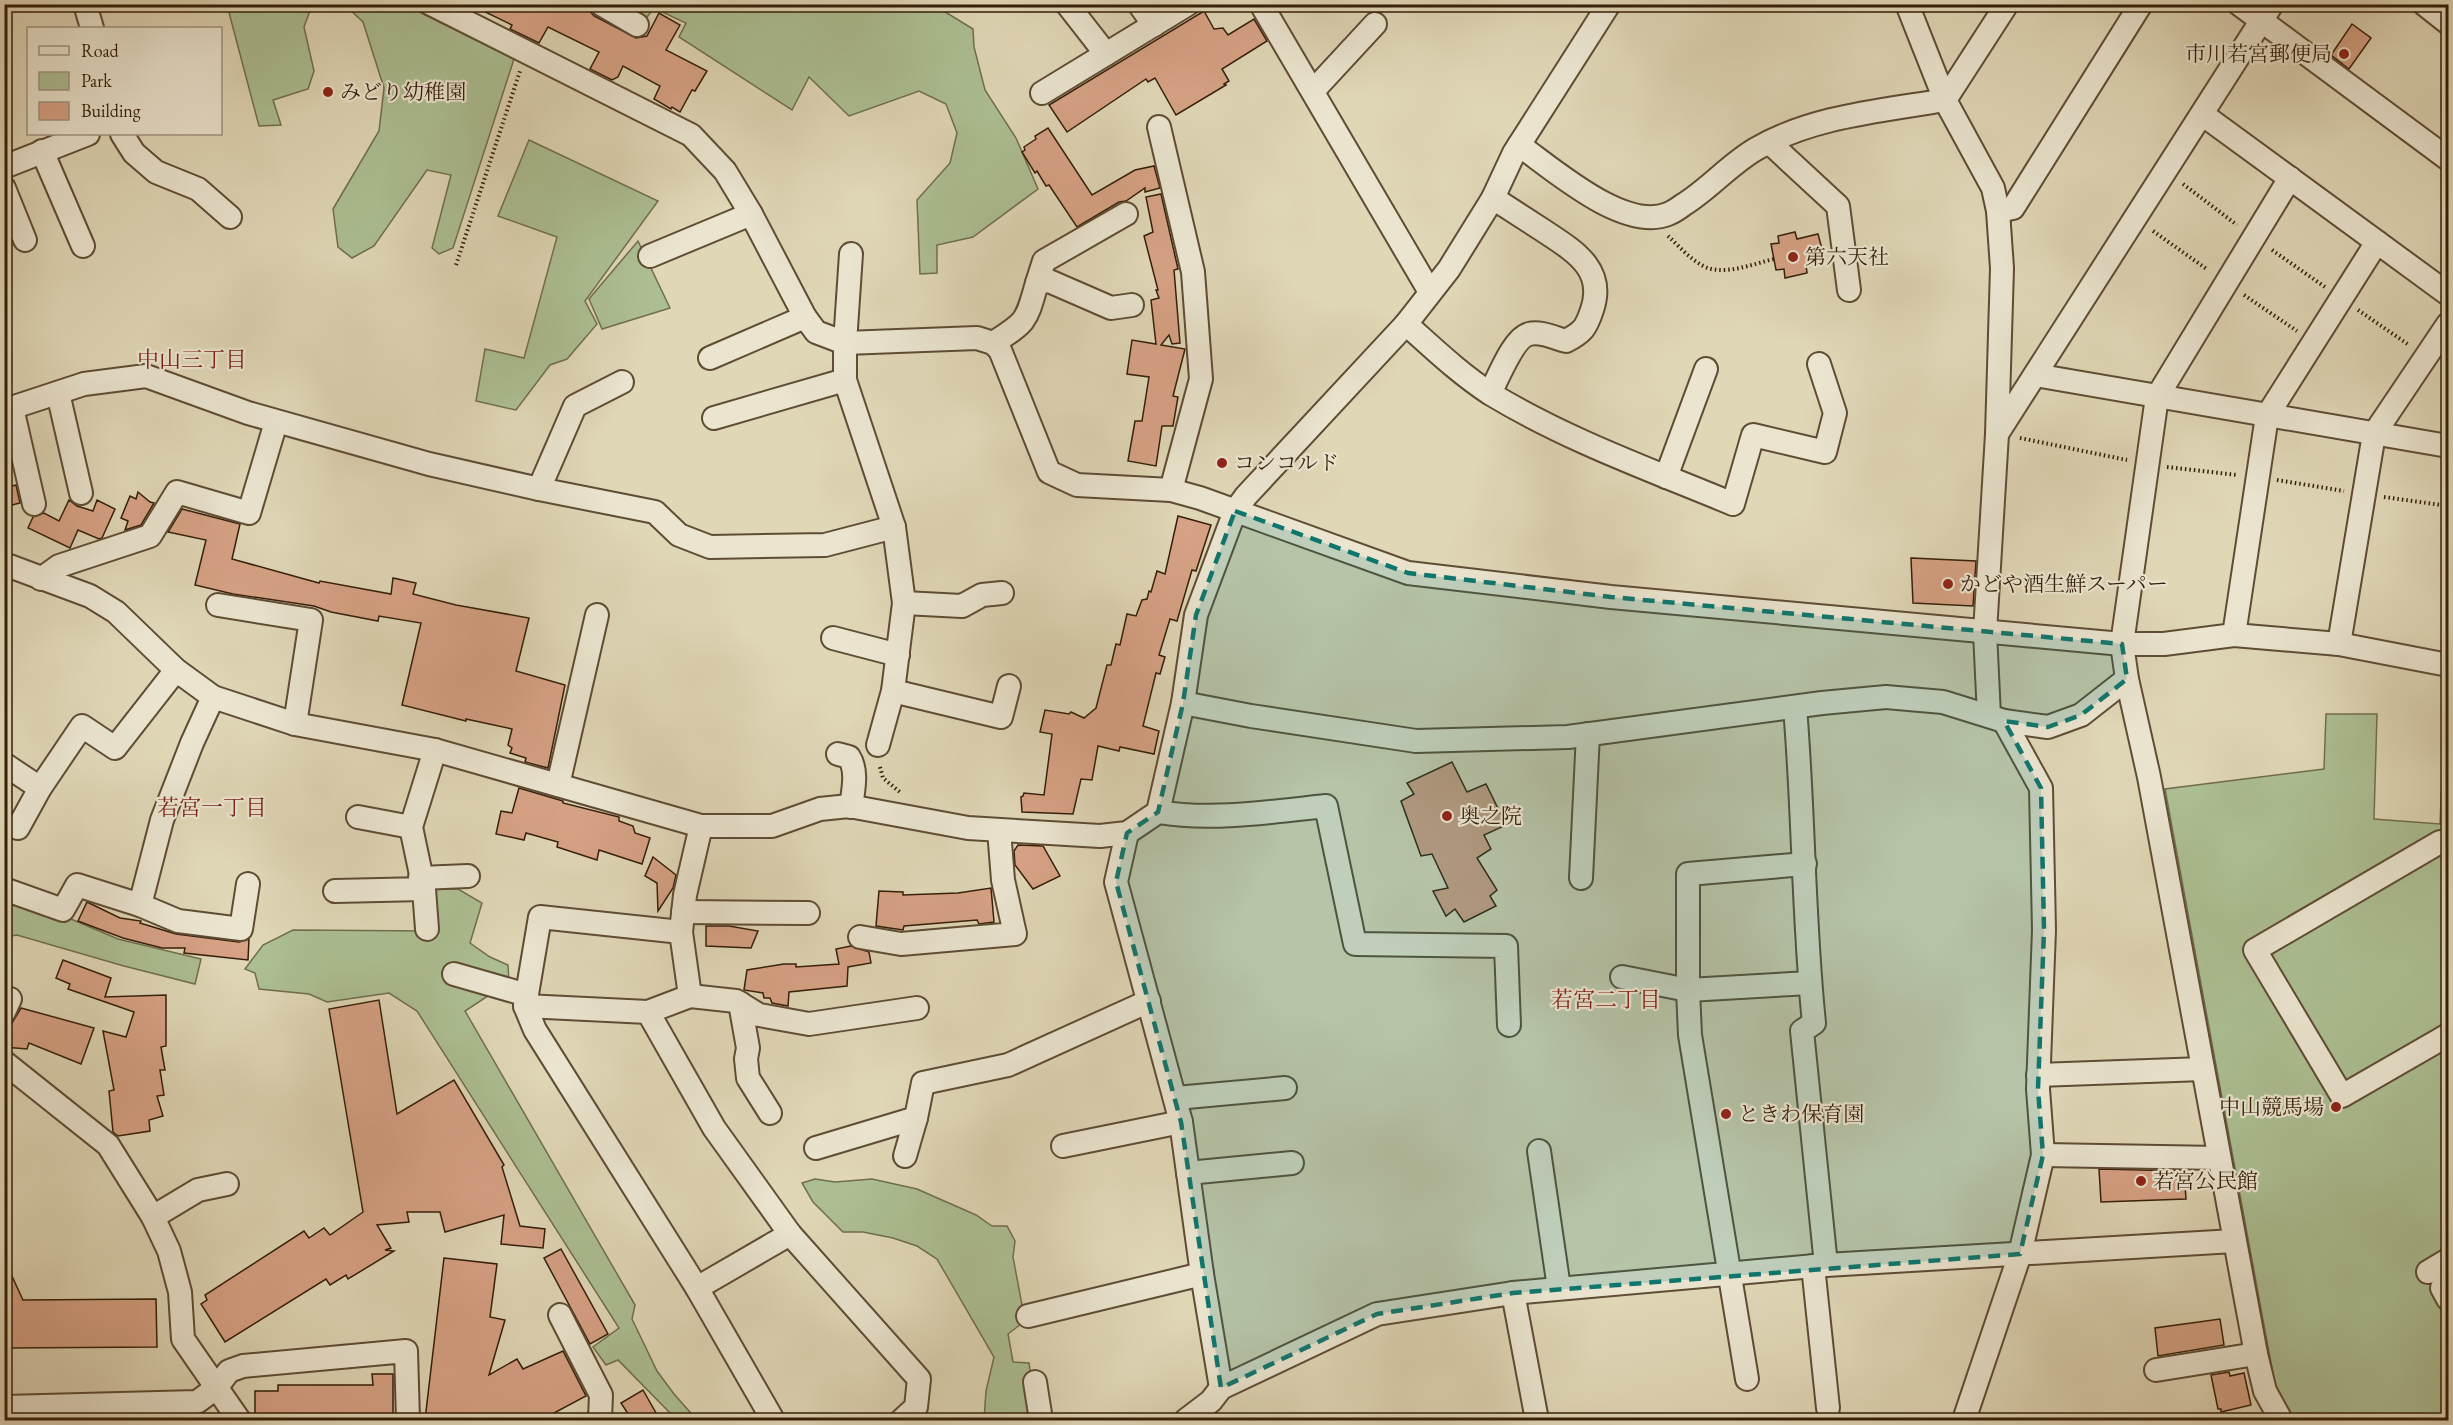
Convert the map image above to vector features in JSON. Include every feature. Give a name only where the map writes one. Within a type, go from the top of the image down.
[{"type":"street","points":[[85,4],[92,27]]},
{"type":"street","points":[[431,4],[691,135],[726,171],[752,214],[805,317],[816,332],[843,343]]},
{"type":"street","points":[[601,4],[637,25]]},
{"type":"street","points":[[1067,4],[1106,54]]},
{"type":"street","points":[[1139,4],[1154,25]]},
{"type":"street","points":[[1042,93],[1188,4]]},
{"type":"street","points":[[1261,4],[1430,292]]},
{"type":"street","points":[[4,564],[90,596],[116,612],[176,670],[213,697],[295,724],[435,750],[701,826],[772,826],[820,809],[851,807],[968,828],[1100,836],[1126,833],[1158,812],[1183,703],[1196,615],[1235,511],[1246,496],[1406,324],[1449,269],[1493,198],[1519,145],[1609,4]]},
{"type":"street","points":[[1907,4],[1945,100],[1993,188],[1998,211],[2002,267],[1997,434],[1985,632],[1997,718],[2041,788],[2044,930],[2038,1075],[2043,1155],[2020,1254],[1964,1420]]},
{"type":"street","points":[[1519,145],[1594,198],[1621,212],[1648,216],[1666,215],[1756,149],[1812,124],[1945,100],[2007,4]]},
{"type":"street","points":[[1998,211],[2013,208],[2141,4]]},
{"type":"street","points":[[2239,4],[2267,13],[2448,159]]},
{"type":"street","points":[[2424,4],[2448,23]]},
{"type":"street","points":[[1997,434],[2267,13]]},
{"type":"street","points":[[1313,92],[1376,24]]},
{"type":"street","points":[[2202,114],[2448,294]]},
{"type":"street","points":[[1159,127],[1193,272],[1201,379],[1171,490]]},
{"type":"street","points":[[4,167],[85,135]]},
{"type":"street","points":[[123,135],[134,153],[156,172],[198,189],[230,218]]},
{"type":"street","points":[[1770,143],[1838,206],[1849,290]]},
{"type":"street","points":[[42,151],[83,246]]},
{"type":"street","points":[[2281,1420],[2265,1391],[2256,1354],[2149,777],[2127,679],[2122,644],[2157,397],[2290,178]]},
{"type":"street","points":[[4,188],[25,240]]},
{"type":"street","points":[[1490,393],[1518,341],[1533,334],[1566,341],[1576,336],[1586,328],[1597,296],[1595,283],[1588,267],[1576,252],[1493,198]]},
{"type":"street","points":[[650,256],[752,214]]},
{"type":"street","points":[[993,343],[1028,317],[1044,261],[1126,214]]},
{"type":"street","points":[[2234,634],[2267,416],[2377,242]]},
{"type":"street","points":[[851,254],[843,343],[845,380],[894,527],[904,603],[893,691],[878,746]]},
{"type":"street","points":[[1037,283],[1049,281],[1111,308],[1132,306]]},
{"type":"street","points":[[710,358],[805,317]]},
{"type":"street","points":[[1406,324],[1448,362],[1490,393],[1581,443],[1733,504],[1754,435],[1825,452],[1835,413],[1819,364]]},
{"type":"street","points":[[2338,644],[2374,434],[2448,324]]},
{"type":"street","points":[[821,353],[843,343],[977,338],[993,343],[1000,350],[1049,472],[1077,485],[1171,490],[1408,573],[1611,597],[2122,644],[2164,644],[2234,634],[2447,658]]},
{"type":"street","points":[[1666,477],[1706,369]]},
{"type":"street","points":[[2035,375],[2448,447]]},
{"type":"street","points":[[34,504],[8,410],[84,384],[146,376],[276,422],[429,464],[655,512],[679,535],[710,547],[825,545],[894,527]]},
{"type":"street","points":[[714,418],[845,380]]},
{"type":"street","points":[[539,489],[575,406],[622,382]]},
{"type":"street","points":[[58,393],[81,493]]},
{"type":"street","points":[[41,579],[59,566],[150,536],[177,492],[249,513],[276,422]]},
{"type":"street","points":[[904,603],[962,606],[982,595],[1002,593]]},
{"type":"street","points":[[218,605],[311,620],[295,724]]},
{"type":"street","points":[[558,785],[597,615]]},
{"type":"street","points":[[833,638],[898,655]]},
{"type":"street","points":[[18,828],[40,788],[82,726],[115,748],[176,670]]},
{"type":"street","points":[[1183,703],[1251,716],[1416,741],[1568,737],[1822,703],[1886,697],[1943,702],[1997,718],[2048,727],[2081,715],[2127,679]]},
{"type":"street","points":[[893,691],[1001,717],[1009,686]]},
{"type":"street","points":[[140,905],[162,820],[192,742],[213,697]]},
{"type":"street","points":[[1795,708],[1802,784],[1810,983],[1814,1023],[1802,1031],[1828,1408]]},
{"type":"street","points":[[1581,878],[1588,734]]},
{"type":"street","points":[[427,929],[422,884],[411,827],[435,750]]},
{"type":"street","points":[[838,753],[849,757],[852,761],[854,772],[851,807]]},
{"type":"street","points":[[4,764],[40,788]]},
{"type":"street","points":[[1158,812],[1178,816],[1233,816],[1326,807],[1355,944],[1506,946],[1509,1025]]},
{"type":"street","points":[[358,817],[411,827]]},
{"type":"street","points":[[690,996],[682,922],[701,826]]},
{"type":"street","points":[[860,937],[901,944],[1015,934],[1003,880],[999,830]]},
{"type":"street","points":[[1126,833],[1116,882],[1181,1122],[1202,1274],[1221,1388]]},
{"type":"street","points":[[2448,844],[2440,842],[2255,950],[2342,1096],[2448,1035]]},
{"type":"street","points":[[1747,1379],[1690,1035],[1688,874],[1805,864]]},
{"type":"street","points":[[335,891],[422,884],[468,876]]},
{"type":"street","points":[[4,889],[63,910],[77,885],[140,905],[178,921],[241,929],[248,884]]},
{"type":"street","points":[[773,1420],[697,1288],[535,1030],[526,1001],[540,918],[682,922],[808,913]]},
{"type":"street","points":[[454,974],[526,1001],[648,1012],[690,996],[736,1001],[759,1015],[809,1024],[917,1008]]},
{"type":"street","points":[[1622,978],[1688,990],[1810,983]]},
{"type":"street","points":[[905,1156],[923,1083],[1008,1065],[1149,1001]]},
{"type":"street","points":[[740,1003],[748,1048],[746,1059],[748,1078],[770,1113]]},
{"type":"street","points":[[648,1012],[714,1128],[790,1234],[919,1379],[916,1407],[902,1420]]},
{"type":"street","points":[[4,1062],[108,1145],[153,1217],[169,1251],[180,1292],[183,1339],[239,1420]]},
{"type":"street","points":[[2038,1075],[2203,1069]]},
{"type":"street","points":[[1176,1098],[1285,1088]]},
{"type":"street","points":[[816,1148],[916,1118]]},
{"type":"street","points":[[1063,1146],[1181,1122]]},
{"type":"street","points":[[1539,1151],[1559,1288]]},
{"type":"street","points":[[2043,1155],[2219,1158]]},
{"type":"street","points":[[1188,1173],[1292,1163]]},
{"type":"street","points":[[153,1217],[198,1190],[227,1184]]},
{"type":"street","points":[[697,1288],[790,1234]]},
{"type":"street","points":[[1186,1420],[1211,1401],[1221,1388],[1377,1314],[1559,1288],[1820,1266],[2234,1241]]},
{"type":"street","points":[[2440,1287],[2448,1260]]},
{"type":"street","points":[[1028,1316],[1202,1274]]},
{"type":"street","points":[[1513,1293],[1537,1420]]},
{"type":"street","points":[[560,1315],[602,1395],[600,1419],[597,1420]]},
{"type":"street","points":[[4,1407],[197,1402],[216,1388],[229,1371],[243,1366],[406,1351],[408,1420]]},
{"type":"street","points":[[2156,1370],[2256,1354]]},
{"type":"street","points":[[1035,1382],[1041,1420]]},
{"type":"path","points":[[456,265],[525,53]]},
{"type":"path","points":[[2166,171],[2254,238],[2426,356]]},
{"type":"path","points":[[1648,216],[1701,266],[1713,270],[1731,270],[1774,259]]},
{"type":"path","points":[[1997,434],[2147,464],[2258,477],[2448,506]]},
{"type":"highlighted area","points":[[1235,511],[1408,573],[1611,597],[2122,644],[2127,679],[2081,715],[2048,727],[2004,721],[2041,788],[2044,930],[2038,1089],[2043,1155],[2020,1254],[1513,1293],[1377,1314],[1221,1388],[1181,1122],[1116,882],[1127,833],[1158,812],[1183,703],[1196,615]]},
{"type":"green space","points":[[227,5],[312,5],[304,27],[314,71],[308,89],[273,100],[281,125],[259,126]]},
{"type":"green space","points":[[345,5],[405,5],[514,59],[453,248],[439,254],[432,248],[451,175],[427,170],[374,246],[352,258],[338,247],[333,209],[379,131],[384,88],[363,22]]},
{"type":"green space","points":[[616,5],[934,5],[973,29],[974,47],[985,90],[1016,138],[1038,189],[973,237],[937,245],[937,273],[920,274],[917,200],[950,163],[957,133],[946,104],[919,91],[849,116],[809,77],[792,110],[679,37],[686,23],[654,8],[644,21]]},
{"type":"green space","points":[[529,140],[658,201],[585,301],[597,324],[567,359],[550,365],[516,410],[476,401],[485,349],[524,358],[557,237],[498,216]]},
{"type":"green space","points":[[638,241],[670,308],[602,329],[589,299]]},
{"type":"green space","name":"中山競馬場","points":[[2326,714],[2377,714],[2374,819],[2440,824],[2442,777],[2448,781],[2448,1420],[2295,1420],[2276,1390],[2165,789],[2324,769]]},
{"type":"green space","points":[[426,889],[458,889],[482,903],[470,943],[490,957],[508,965],[509,982],[465,1011],[635,1305],[632,1319],[657,1371],[697,1420],[675,1420],[618,1360],[606,1365],[593,1347],[619,1328],[417,1011],[389,993],[327,1002],[309,994],[259,989],[255,973],[245,969],[263,945],[293,930],[431,931]]},
{"type":"green space","points":[[4,895],[64,916],[118,939],[201,959],[195,984],[17,935],[5,937]]},
{"type":"green space","points":[[815,1179],[835,1182],[872,1179],[917,1189],[976,1215],[992,1226],[1007,1226],[1015,1241],[1013,1257],[1025,1321],[1008,1334],[1013,1362],[1029,1363],[1037,1420],[984,1420],[986,1391],[994,1357],[937,1259],[917,1246],[893,1238],[863,1232],[843,1232],[813,1202],[802,1183]]},
{"type":"building","points":[[469,4],[579,4],[594,16],[636,38],[647,36],[659,13],[680,25],[666,50],[707,71],[695,91],[692,90],[680,112],[654,99],[660,86],[623,66],[618,77],[612,80],[590,69],[599,52],[548,27],[539,43],[510,29],[512,25]]},
{"type":"building","points":[[1204,11],[1214,29],[1223,28],[1228,35],[1254,19],[1267,41],[1222,69],[1229,81],[1224,84],[1226,85],[1176,115],[1155,78],[1148,82],[1146,79],[1067,132],[1049,105]]},
{"type":"building","points":[[2352,24],[2371,38],[2349,69],[2331,55]]},
{"type":"building","points":[[1048,128],[1092,195],[1135,170],[1154,166],[1160,188],[1145,192],[1145,188],[1126,201],[1119,202],[1077,227],[1049,185],[1046,186],[1037,171],[1035,173],[1022,152],[1025,150],[1024,147],[1036,139],[1035,136]]},
{"type":"building","points":[[1161,194],[1178,269],[1174,270],[1180,343],[1172,344],[1169,335],[1161,345],[1185,349],[1173,396],[1178,397],[1173,426],[1162,426],[1156,466],[1128,461],[1135,421],[1142,421],[1149,377],[1127,374],[1132,340],[1156,344],[1151,300],[1159,298],[1144,236],[1153,232],[1146,197]]},
{"type":"building","points":[[1795,232],[1797,239],[1818,234],[1825,260],[1806,265],[1807,273],[1785,278],[1784,269],[1776,270],[1771,244],[1779,243],[1778,236]]},
{"type":"building","points":[[16,485],[20,503],[4,507],[4,488]]},
{"type":"building","points":[[138,492],[154,503],[141,525],[125,530],[128,521],[121,518],[130,496],[136,499]]},
{"type":"building","points":[[69,500],[77,506],[93,511],[97,500],[115,509],[102,538],[99,539],[78,530],[70,548],[28,528],[33,517],[44,513],[59,521]]},
{"type":"building","points":[[182,509],[240,524],[232,559],[319,583],[320,581],[391,594],[393,578],[416,583],[413,594],[456,605],[529,618],[516,671],[565,685],[548,768],[525,762],[526,758],[510,753],[512,748],[508,745],[512,729],[466,719],[466,721],[402,705],[421,623],[379,616],[378,621],[331,612],[314,606],[233,594],[195,585],[206,540],[168,532]]},
{"type":"building","points":[[1178,516],[1211,525],[1196,571],[1192,570],[1177,621],[1170,619],[1159,655],[1165,657],[1160,674],[1156,673],[1143,726],[1159,731],[1154,754],[1120,747],[1119,751],[1098,746],[1092,780],[1081,779],[1073,814],[1022,812],[1021,797],[1024,793],[1044,795],[1052,734],[1040,732],[1045,710],[1069,714],[1071,712],[1084,718],[1096,708],[1107,665],[1111,665],[1116,644],[1120,645],[1127,614],[1136,616],[1142,600],[1147,599],[1149,591],[1151,592],[1157,571],[1165,574]]},
{"type":"building","points":[[1911,558],[1976,561],[1973,606],[1913,603]]},
{"type":"building","points":[[1452,762],[1467,792],[1486,784],[1506,825],[1484,835],[1491,849],[1477,858],[1497,890],[1490,896],[1496,906],[1464,922],[1455,909],[1446,916],[1433,891],[1448,888],[1432,854],[1421,856],[1401,801],[1414,794],[1407,783]]},
{"type":"building","points":[[519,788],[563,801],[563,803],[619,817],[619,821],[633,826],[635,833],[650,838],[642,864],[599,850],[597,860],[557,847],[558,842],[526,833],[524,840],[496,834],[501,811],[512,813]]},
{"type":"building","points":[[1018,845],[1043,846],[1060,876],[1033,889],[1015,865],[1014,851]]},
{"type":"building","points":[[653,857],[676,875],[673,888],[658,911],[657,883],[645,876]]},
{"type":"building","points":[[991,888],[994,922],[979,924],[977,920],[904,926],[903,930],[876,926],[879,891],[903,892],[903,895],[958,893]]},
{"type":"building","points":[[87,902],[120,918],[141,921],[140,923],[176,934],[239,942],[249,939],[248,960],[184,953],[185,948],[162,948],[123,938],[78,921]]},
{"type":"building","points":[[706,926],[729,926],[758,931],[751,948],[706,946]]},
{"type":"building","points":[[851,946],[869,952],[871,963],[848,967],[847,986],[789,992],[788,1006],[772,1003],[770,998],[764,998],[763,993],[744,990],[747,970],[784,964],[796,964],[796,967],[839,964],[836,949]]},
{"type":"building","points":[[63,960],[111,978],[105,997],[166,995],[166,1046],[161,1047],[165,1070],[160,1070],[164,1095],[157,1096],[163,1116],[149,1120],[150,1131],[118,1136],[113,1132],[109,1091],[114,1090],[103,1031],[126,1037],[134,1012],[68,989],[70,984],[56,978]]},
{"type":"building","points":[[379,1000],[397,1114],[454,1080],[504,1165],[502,1167],[520,1226],[545,1229],[543,1248],[501,1244],[504,1215],[445,1232],[440,1212],[407,1212],[409,1222],[377,1225],[391,1248],[385,1250],[394,1251],[348,1279],[346,1275],[330,1285],[326,1279],[225,1342],[201,1304],[207,1300],[205,1295],[304,1231],[309,1238],[324,1228],[330,1235],[363,1212],[329,1009]]},
{"type":"building","points":[[21,1008],[94,1028],[81,1064],[29,1043],[27,1049],[4,1047],[4,1025],[12,1023]]},
{"type":"building","points":[[2099,1169],[2184,1171],[2186,1199],[2101,1202]]},
{"type":"building","points":[[561,1249],[608,1334],[590,1344],[544,1258]]},
{"type":"building","points":[[444,1258],[497,1264],[490,1317],[505,1320],[489,1375],[517,1359],[523,1369],[563,1351],[586,1396],[541,1420],[425,1420]]},
{"type":"building","points":[[4,1259],[23,1300],[156,1299],[157,1347],[4,1348]]},
{"type":"building","points":[[2220,1319],[2224,1345],[2158,1356],[2155,1328]]},
{"type":"building","points":[[2229,1372],[2230,1376],[2244,1373],[2251,1405],[2221,1412],[2221,1409],[2218,1409],[2211,1375]]},
{"type":"building","points":[[372,1374],[393,1374],[393,1415],[287,1415],[287,1420],[255,1420],[255,1391],[278,1391],[278,1385],[373,1385]]},
{"type":"building","points":[[643,1390],[660,1420],[632,1420],[621,1403]]},
{"type":"place","name":"市川若宮郵便局","points":[[2344,54]]},
{"type":"place","name":"みどり幼稚園","points":[[328,92]]},
{"type":"place","name":"第六天社","points":[[1793,257]]},
{"type":"place","name":"コンコルド","points":[[1222,463]]},
{"type":"place","name":"かどや酒生鮮スーパー","points":[[1948,584]]},
{"type":"place","name":"奥之院","points":[[1447,816]]},
{"type":"place","name":"中山競馬場","points":[[2336,1107]]},
{"type":"place","name":"ときわ保育園","points":[[1726,1114]]},
{"type":"place","name":"若宮公民館","points":[[2141,1181]]},
{"type":"district","name":"中山三丁目","points":[[192,359]]},
{"type":"district","name":"若宮一丁目","points":[[212,807]]},
{"type":"district","name":"若宮二丁目","points":[[1606,999]]}]
